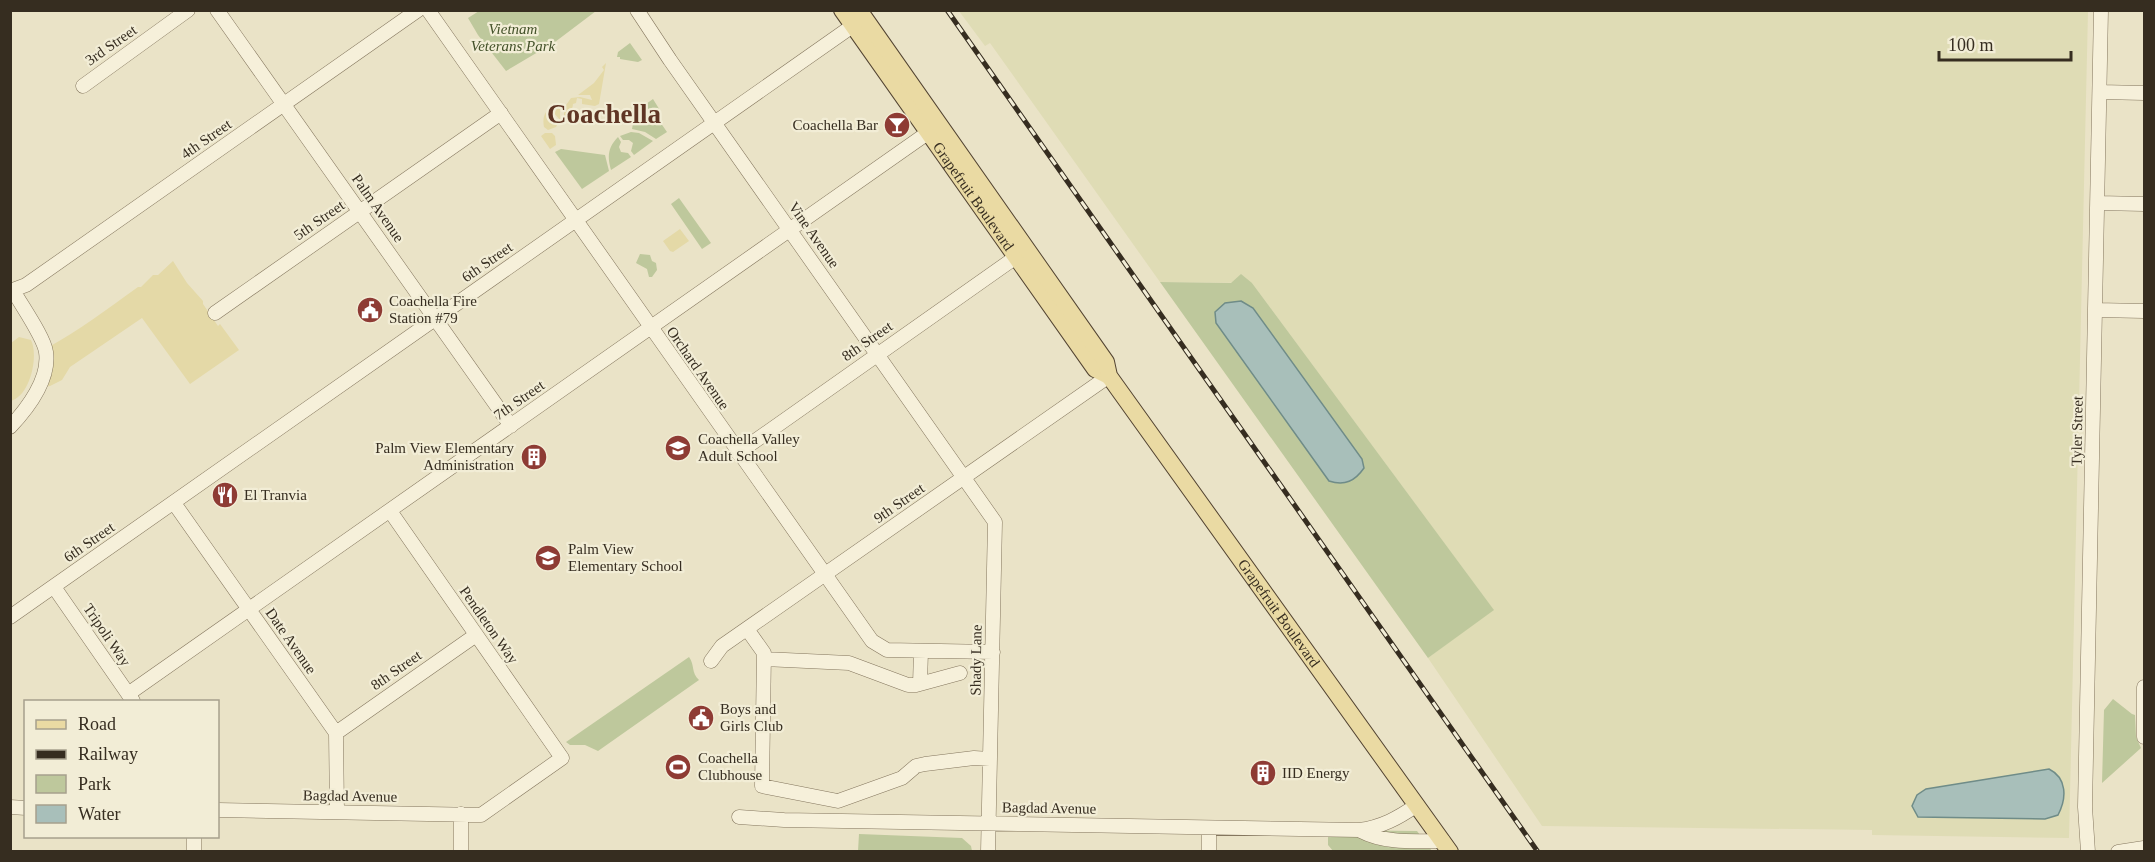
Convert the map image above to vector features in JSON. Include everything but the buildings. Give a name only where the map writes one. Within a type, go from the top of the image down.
[{"type":"main road","name":"Grapefruit Boulevard","points":[[842,10],[859,18],[1106,362],[1109,376],[1446,846]]},
{"type":"main road","name":"Grapefruit Boulevard","points":[[859,18],[929,132],[1016,257],[1095,369],[1109,376]]},
{"type":"street","name":"3rd Street","points":[[83,86],[189,10]]},
{"type":"street","name":"Palm Avenue","points":[[217,10],[511,426]]},
{"type":"street","name":"4th Street","points":[[12,291],[26,285],[418,10]]},
{"type":"street","name":"Orchard Avenue","points":[[428,10],[738,453],[876,645],[887,650],[993,652]]},
{"type":"street","name":"Tyler Street","points":[[2088,852],[2085,807],[2102,10]]},
{"type":"street","name":"Vine Avenue","points":[[641,12],[670,60],[965,478]]},
{"type":"street","name":"6th Street","points":[[10,616],[577,220],[859,18]]},
{"type":"street","points":[[2100,92],[2145,93]]},
{"type":"street","name":"5th Street","points":[[215,313],[501,113]]},
{"type":"street","name":"7th Street","points":[[130,698],[249,609],[929,132]]},
{"type":"street","points":[[2098,204],[2145,204]]},
{"type":"street","name":"8th Street","points":[[738,453],[1016,257]]},
{"type":"street","points":[[10,427],[24,411],[39,387],[46,353],[42,341],[12,291]]},
{"type":"street","points":[[2096,310],[2145,311]]},
{"type":"street","name":"9th Street","points":[[711,661],[722,646],[1109,376]]},
{"type":"street","name":"Shady Lane","points":[[965,478],[995,522],[988,852]]},
{"type":"street","name":"Date Avenue","points":[[174,502],[336,733]]},
{"type":"street","name":"Pendleton Way","points":[[390,511],[562,758],[481,815]]},
{"type":"street","name":"Tripoli Way","points":[[54,586],[130,698]]},
{"type":"street","points":[[747,629],[764,653],[762,786],[838,801],[902,778],[916,766],[974,758],[990,759]]},
{"type":"street","name":"8th Street","points":[[336,733],[476,635]]},
{"type":"street","points":[[920,684],[921,651]]},
{"type":"street","points":[[764,658],[843,662],[908,685],[960,673]]},
{"type":"street","points":[[2145,687],[2145,737]]},
{"type":"street","points":[[336,733],[337,812]]},
{"type":"street","name":"Bagdad Avenue","points":[[739,817],[765,820],[1359,830],[1376,828],[1417,805]]},
{"type":"street","name":"Bagdad Avenue","points":[[219,810],[481,815]]},
{"type":"street","points":[[460,852],[461,814]]},
{"type":"street","points":[[1209,828],[1209,852]]},
{"type":"street","name":"Bagdad Avenue","points":[[1359,830],[1372,837],[1388,840],[1446,846]]},
{"type":"street","points":[[2118,852],[2145,848]]},
{"type":"shaded area","points":[[959,11],[2088,11],[2069,838],[1872,835],[1872,830],[1542,826],[1428,658],[1493,609],[1252,283],[1160,282],[990,43],[985,46]]},
{"type":"green space","name":"Vietnam Veterans Park","points":[[479,11],[596,11],[555,42],[506,71],[468,18]]},
{"type":"green space","points":[[630,43],[642,60],[638,62],[617,57],[618,52]]},
{"type":"green space","points":[[653,99],[661,112],[661,117],[658,119],[667,132],[656,139],[645,132],[632,129],[637,102],[646,104]]},
{"type":"green space","points":[[631,132],[639,133],[653,141],[634,155],[631,151],[633,143],[623,140],[620,136]]},
{"type":"green space","points":[[618,137],[621,142],[619,147],[621,152],[628,153],[631,157],[611,170],[609,152]]},
{"type":"green space","points":[[561,149],[605,155],[609,171],[582,189],[555,152]]},
{"type":"green space","points":[[679,198],[711,243],[702,249],[671,204]]},
{"type":"green space","points":[[640,254],[650,255],[652,261],[656,263],[657,270],[652,277],[649,277],[647,269],[636,263]]},
{"type":"green space","points":[[1241,274],[1252,283],[1494,610],[1428,658],[1160,282],[1231,283]]},
{"type":"green space","points":[[689,657],[699,680],[598,751],[585,745],[570,745],[566,742]]},
{"type":"green space","points":[[2113,699],[2135,715],[2136,737],[2141,748],[2102,783],[2104,710]]},
{"type":"green space","points":[[1328,830],[1417,831],[1432,851],[1333,851],[1328,845]]},
{"type":"green space","points":[[859,834],[962,838],[971,846],[972,851],[858,851]]},
{"type":"sand","points":[[606,63],[599,104],[595,106],[582,104],[582,99],[577,98],[576,103],[573,104],[571,116],[576,117],[575,123],[564,121],[564,108],[571,98],[580,97],[592,100],[590,95],[578,95],[594,83],[604,70],[602,67]]},
{"type":"sand","points":[[553,106],[560,109],[560,120],[554,113],[548,114],[547,119],[550,123],[559,122],[556,127],[548,130],[543,124],[544,117]]},
{"type":"sand","points":[[545,133],[552,133],[555,136],[556,145],[550,149],[541,136]]},
{"type":"sand","points":[[680,229],[689,241],[673,252],[670,251],[663,241]]},
{"type":"sand","points":[[173,261],[187,283],[203,301],[218,326],[220,324],[239,350],[190,384],[142,318],[70,367],[62,380],[50,386],[39,387],[45,349],[141,287]]},
{"type":"sand","points":[[19,337],[31,340],[33,365],[28,384],[23,392],[10,401],[11,343]]},
{"type":"water","points":[[1241,301],[1253,308],[1362,459],[1364,468],[1353,479],[1345,483],[1329,481],[1216,323],[1215,312],[1225,303]]},
{"type":"water","points":[[2049,769],[2062,783],[2064,795],[2058,815],[2045,819],[1918,817],[1912,806],[1917,795],[1926,789]]},
{"type":"railway","points":[[947,10],[1538,852]]},
{"type":"place","name":"Coachella Bar","points":[[897,125]]},
{"type":"place","name":"Coachella Fire Station #79","points":[[370,310]]},
{"type":"place","name":"Coachella Valley Adult School","points":[[678,448]]},
{"type":"place","name":"Palm View Elementary Administration","points":[[534,457]]},
{"type":"place","name":"El Tranvia","points":[[225,495]]},
{"type":"place","name":"Palm View Elementary School","points":[[548,558]]},
{"type":"place","name":"Boys and Girls Club","points":[[701,718]]},
{"type":"place","name":"Coachella Clubhouse","points":[[678,767]]},
{"type":"place","name":"IID Energy","points":[[1263,773]]},
{"type":"district","name":"Coachella","points":[[604,114]]}]
